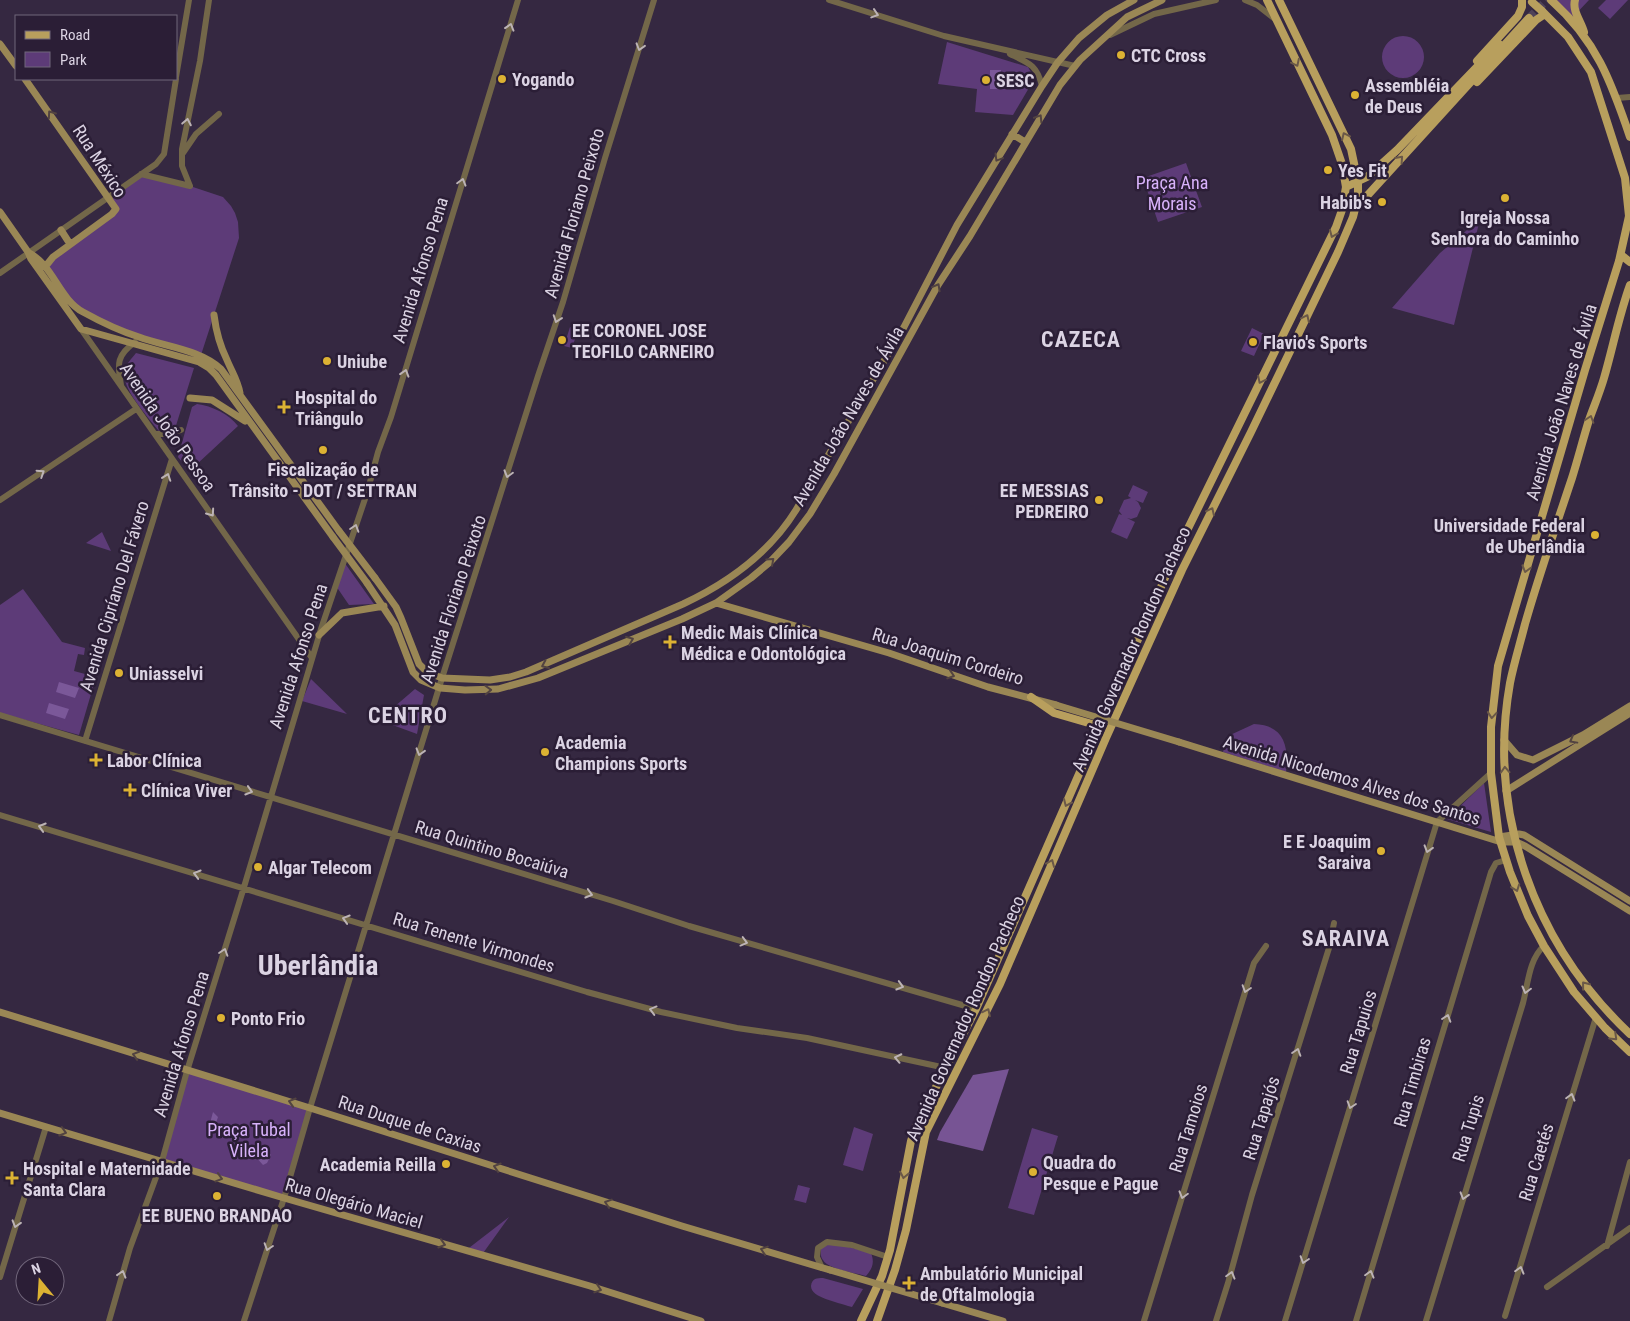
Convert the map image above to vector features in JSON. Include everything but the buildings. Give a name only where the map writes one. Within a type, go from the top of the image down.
[{"type":"main road","name":"Avenida João Naves de Ávila","points":[[442,678],[496,679],[510,677],[537,668],[703,595],[751,561],[780,532],[796,510],[904,327],[957,225],[1058,62],[1092,26],[1134,0]]},
{"type":"main road","name":"Avenida João Naves de Ávila","points":[[440,688],[492,690],[514,686],[538,678],[716,602],[751,578],[770,562],[806,520],[839,466],[938,284],[973,230],[1060,85],[1075,66],[1127,17],[1162,0]]},
{"type":"main road","name":"Avenida Governador Rondon Pacheco","points":[[861,1321],[882,1276],[888,1256],[912,1137],[976,1009],[1173,561],[1329,242],[1342,210],[1346,187],[1342,164],[1332,135],[1267,0]]},
{"type":"main road","name":"Avenida Governador Rondon Pacheco","points":[[877,1321],[886,1301],[900,1254],[926,1132],[1000,984],[1106,738],[1182,570],[1338,252],[1356,208],[1358,182],[1356,165],[1347,138],[1279,0]]},
{"type":"main road","points":[[1286,14],[1287,0]]},
{"type":"main road","points":[[1451,100],[1490,45],[1521,12],[1522,0]]},
{"type":"main road","points":[[1575,0],[1574,8],[1586,38],[1605,70],[1630,136]]},
{"type":"main road","points":[[1530,1],[1544,12],[1568,37],[1583,57],[1591,72],[1625,178],[1629,216]]},
{"type":"main road","points":[[1552,1],[1586,38]]},
{"type":"main road","points":[[1346,187],[1367,177],[1451,100],[1489,71],[1544,12]]},
{"type":"main road","points":[[1356,208],[1451,100],[1528,17]]},
{"type":"main road","points":[[0,44],[15,65]]},
{"type":"main road","name":"Rua México","points":[[26,80],[115,206],[115,212],[70,244],[53,258],[45,268]]},
{"type":"main road","points":[[1600,96],[1608,100],[1617,98]]},
{"type":"main road","points":[[1012,134],[1025,142]]},
{"type":"main road","name":"Avenida João Pessoa","points":[[0,212],[81,329]]},
{"type":"main road","name":"Avenida João Naves de Ávila","points":[[1629,216],[1621,255],[1585,370],[1498,666],[1491,727],[1491,773],[1500,839],[1521,902],[1544,946],[1574,992],[1630,1052]]},
{"type":"main road","points":[[61,230],[70,244]]},
{"type":"main road","points":[[28,252],[45,268],[72,304],[87,314],[125,332],[192,356],[221,369],[261,426],[396,607],[419,664],[427,672],[442,678]]},
{"type":"main road","points":[[1621,255],[1630,262]]},
{"type":"main road","name":"Avenida João Naves de Ávila","points":[[1630,285],[1604,379],[1549,546],[1514,665],[1504,740],[1506,791],[1515,839],[1534,898],[1552,934],[1578,977],[1602,1006],[1630,1034]]},
{"type":"main road","points":[[214,315],[216,331],[235,375],[241,396]]},
{"type":"main road","points":[[81,329],[132,344],[192,356]]},
{"type":"main road","points":[[122,340],[125,332]]},
{"type":"main road","points":[[211,365],[258,436],[384,606],[401,637],[413,672],[421,680],[440,688]]},
{"type":"main road","points":[[190,398],[212,400],[251,425]]},
{"type":"main road","points":[[1536,538],[1543,540],[1549,546]]},
{"type":"main road","name":"Rua Joaquim Cordeiro","points":[[716,602],[889,653],[988,687],[1031,697],[1179,742]]},
{"type":"main road","points":[[319,634],[342,613],[384,606]]},
{"type":"main road","points":[[1031,697],[1054,713],[1099,726]]},
{"type":"main road","points":[[1506,791],[1630,706]]},
{"type":"main road","points":[[1504,740],[1517,755],[1524,759],[1533,760],[1630,713]]},
{"type":"main road","name":"Avenida Nicodemos Alves dos Santos","points":[[1179,742],[1437,822],[1500,839]]},
{"type":"main road","points":[[1515,839],[1519,834],[1524,835],[1630,900]]},
{"type":"main road","points":[[1500,839],[1515,839],[1630,911]]},
{"type":"main road","name":"Rua Duque de Caxias","points":[[0,1012],[682,1226],[1003,1321]]},
{"type":"main road","name":"Rua Olegário Maciel","points":[[0,1113],[284,1198],[590,1286],[701,1321]]},
{"type":"street","points":[[178,66],[189,0]]},
{"type":"street","points":[[141,174],[190,186],[185,175],[181,156],[200,61],[209,0]]},
{"type":"street","name":"Avenida Afonso Pena","points":[[109,1321],[130,1248],[162,1161],[187,1071],[244,888],[319,634],[391,417],[518,0]]},
{"type":"street","name":"Avenida Floriano Peixoto","points":[[244,1321],[284,1198],[442,678],[563,302],[607,149],[654,0]]},
{"type":"street","points":[[829,0],[944,36],[1075,66]]},
{"type":"street","points":[[1102,39],[1154,14],[1213,0]]},
{"type":"street","name":"Avenida Governador Rondon Pacheco","points":[[1245,0],[1258,5],[1276,19]]},
{"type":"street","points":[[1000,50],[1026,62],[1034,68],[1039,74],[1042,86]]},
{"type":"street","points":[[0,273],[156,164],[164,154],[176,80]]},
{"type":"street","points":[[1617,98],[1630,97]]},
{"type":"street","points":[[181,156],[196,134],[219,114]]},
{"type":"street","name":"Avenida João Pessoa","points":[[81,329],[312,658]]},
{"type":"street","points":[[122,388],[119,361],[124,351],[140,338]]},
{"type":"street","points":[[0,500],[136,409]]},
{"type":"street","points":[[156,434],[168,434],[181,430]]},
{"type":"street","name":"Avenida Cipríano Del Fávero","points":[[86,741],[172,459]]},
{"type":"street","name":"Rua Quintino Bocaiúva","points":[[0,715],[689,926],[976,1009]]},
{"type":"street","points":[[1437,822],[1491,773]]},
{"type":"street","name":"Rua Tenente Virmondes","points":[[0,815],[367,926],[661,1012],[737,1028],[807,1038],[946,1068]]},
{"type":"street","name":"Rua Tapuios","points":[[1285,1321],[1437,822]]},
{"type":"street","name":"Rua Timbiras","points":[[1356,1321],[1491,872],[1496,863],[1506,860]]},
{"type":"street","name":"Rua Tapajós","points":[[1216,1321],[1252,1195],[1329,948],[1334,923]]},
{"type":"street","name":"Rua Tamoios","points":[[1144,1321],[1254,963],[1266,946]]},
{"type":"street","name":"Rua Tupis","points":[[1426,1321],[1523,1003],[1534,958],[1544,946]]},
{"type":"street","name":"Rua Caetés","points":[[1505,1316],[1596,1017]]},
{"type":"street","points":[[0,1277],[46,1127]]},
{"type":"street","points":[[1607,1246],[1630,1162]]},
{"type":"street","points":[[1548,1287],[1630,1228]]},
{"type":"street","points":[[822,1268],[817,1257],[818,1248],[827,1242],[852,1245],[888,1256]]},
{"type":"green space","points":[[1553,0],[1589,0],[1572,18]]},
{"type":"green space","points":[[1606,0],[1628,0],[1610,19],[1598,8]]},
{"type":"green space","points":[[1407,36],[1415,39],[1421,45],[1424,57],[1421,69],[1415,75],[1399,78],[1391,75],[1385,69],[1382,53],[1385,45],[1391,39]]},
{"type":"green space","name":"SESC","points":[[947,42],[1028,67],[1033,81],[1013,115],[975,112],[977,89],[938,84]]},
{"type":"green space","name":"Praça Ana Morais","points":[[1186,163],[1202,207],[1158,222],[1143,178]]},
{"type":"green space","points":[[141,174],[190,186],[223,197],[231,206],[238,222],[239,238],[201,355],[140,338],[81,311],[45,267],[115,212],[109,197]]},
{"type":"green space","points":[[1480,219],[1454,325],[1392,308],[1440,253]]},
{"type":"green space","name":"EE CORONEL JOSE TEOFILO CARNEIRO","points":[[570,327],[578,330],[572,348],[564,346]]},
{"type":"green space","name":"Flavio's Sports","points":[[1252,328],[1264,334],[1254,356],[1241,351]]},
{"type":"green space","points":[[136,353],[194,368],[174,432],[166,433],[159,431],[130,393],[124,377],[129,361]]},
{"type":"green space","points":[[197,404],[220,411],[238,426],[196,465],[187,468],[178,457],[192,407]]},
{"type":"green space","points":[[1133,485],[1148,492],[1143,503],[1135,500],[1141,508],[1137,517],[1127,518],[1135,522],[1127,539],[1111,532],[1119,514],[1122,515],[1119,511],[1124,500],[1131,498],[1128,496]]},
{"type":"green space","points":[[102,532],[111,551],[86,543]]},
{"type":"green space","points":[[344,562],[374,604],[349,605],[336,586]]},
{"type":"green space","points":[[23,589],[62,642],[85,648],[84,655],[78,654],[74,671],[96,677],[79,735],[0,713],[0,605]]},
{"type":"green space","points":[[311,679],[347,714],[302,701]]},
{"type":"green space","points":[[415,689],[424,695],[417,734],[379,720]]},
{"type":"green space","points":[[1254,724],[1272,728],[1282,739],[1286,754],[1286,772],[1223,752],[1228,736]]},
{"type":"green space","points":[[1484,783],[1491,832],[1447,819]]},
{"type":"green space","name":"Praça Tubal Vilela","points":[[187,1071],[310,1108],[283,1200],[162,1161]]},
{"type":"green space","points":[[854,1127],[873,1134],[863,1171],[843,1165]]},
{"type":"green space","name":"Quadra do Pesque e Pague","points":[[1032,1128],[1058,1136],[1034,1215],[1008,1208]]},
{"type":"green space","points":[[798,1185],[810,1188],[806,1203],[794,1200]]},
{"type":"green space","points":[[509,1217],[481,1256],[465,1251]]},
{"type":"green space","points":[[827,1243],[871,1253],[873,1263],[870,1271],[866,1276],[830,1266],[821,1257],[821,1248]]},
{"type":"green space","points":[[817,1278],[863,1289],[852,1307],[848,1306],[815,1294],[812,1290],[812,1283]]},
{"type":"shaded area","points":[[990,70],[1001,70],[1000,89],[990,89]]},
{"type":"shaded area","points":[[59,682],[79,688],[75,698],[56,692]]},
{"type":"shaded area","points":[[49,703],[69,709],[65,719],[46,713]]},
{"type":"shaded area","points":[[1009,1069],[983,1151],[937,1140],[973,1075]]},
{"type":"shaded area","points":[[213,1112],[218,1117],[212,1135],[206,1138]]},
{"type":"shaded area","points":[[264,1146],[271,1155],[267,1163],[263,1165],[255,1156],[258,1150]]},
{"type":"tunnel","points":[[1529,18],[1547,0]]},
{"type":"place","name":"CTC Cross","points":[[1121,55]]},
{"type":"place","name":"Yogando","points":[[502,79]]},
{"type":"place","name":"SESC","points":[[986,80]]},
{"type":"place","name":"Assembléia de Deus","points":[[1355,95]]},
{"type":"place","name":"Yes Fit","points":[[1328,170]]},
{"type":"place","name":"Igreja Nossa Senhora do Caminho","points":[[1505,198]]},
{"type":"place","name":"Habib's","points":[[1382,202]]},
{"type":"place","name":"EE CORONEL JOSE TEOFILO CARNEIRO","points":[[562,340]]},
{"type":"place","name":"Flavio's Sports","points":[[1253,342]]},
{"type":"place","name":"Uniube","points":[[327,361]]},
{"type":"place","name":"Hospital do Triângulo","points":[[284,407]]},
{"type":"place","name":"Fiscalização de Trânsito - DOT / SETTRAN","points":[[323,450]]},
{"type":"place","name":"EE MESSIAS PEDREIRO","points":[[1099,500]]},
{"type":"place","name":"Universidade Federal de Uberlândia","points":[[1595,535]]},
{"type":"place","name":"Medic Mais Clínica Médica e Odontológica","points":[[670,642]]},
{"type":"place","name":"Uniasselvi","points":[[119,673]]},
{"type":"place","name":"Academia Champions Sports","points":[[545,752]]},
{"type":"place","name":"Labor Clínica","points":[[96,760]]},
{"type":"place","name":"Clínica Viver","points":[[130,790]]},
{"type":"place","name":"E E Joaquim Saraiva","points":[[1381,851]]},
{"type":"place","name":"Algar Telecom","points":[[258,867]]},
{"type":"place","name":"Ponto Frio","points":[[221,1018]]},
{"type":"place","name":"Academia Reilla","points":[[446,1164]]},
{"type":"place","name":"Quadra do Pesque e Pague","points":[[1033,1172]]},
{"type":"place","name":"Hospital e Maternidade Santa Clara","points":[[12,1178]]},
{"type":"place","name":"EE BUENO BRANDAO","points":[[217,1196]]},
{"type":"place","name":"Ambulatório Municipal de Oftalmologia","points":[[909,1283]]},
{"type":"district","name":"CAZECA","points":[[1081,339]]},
{"type":"district","name":"CENTRO","points":[[408,715]]},
{"type":"district","name":"SARAIVA","points":[[1346,938]]},
{"type":"district","name":"Uberlândia","points":[[318,965]]}]
